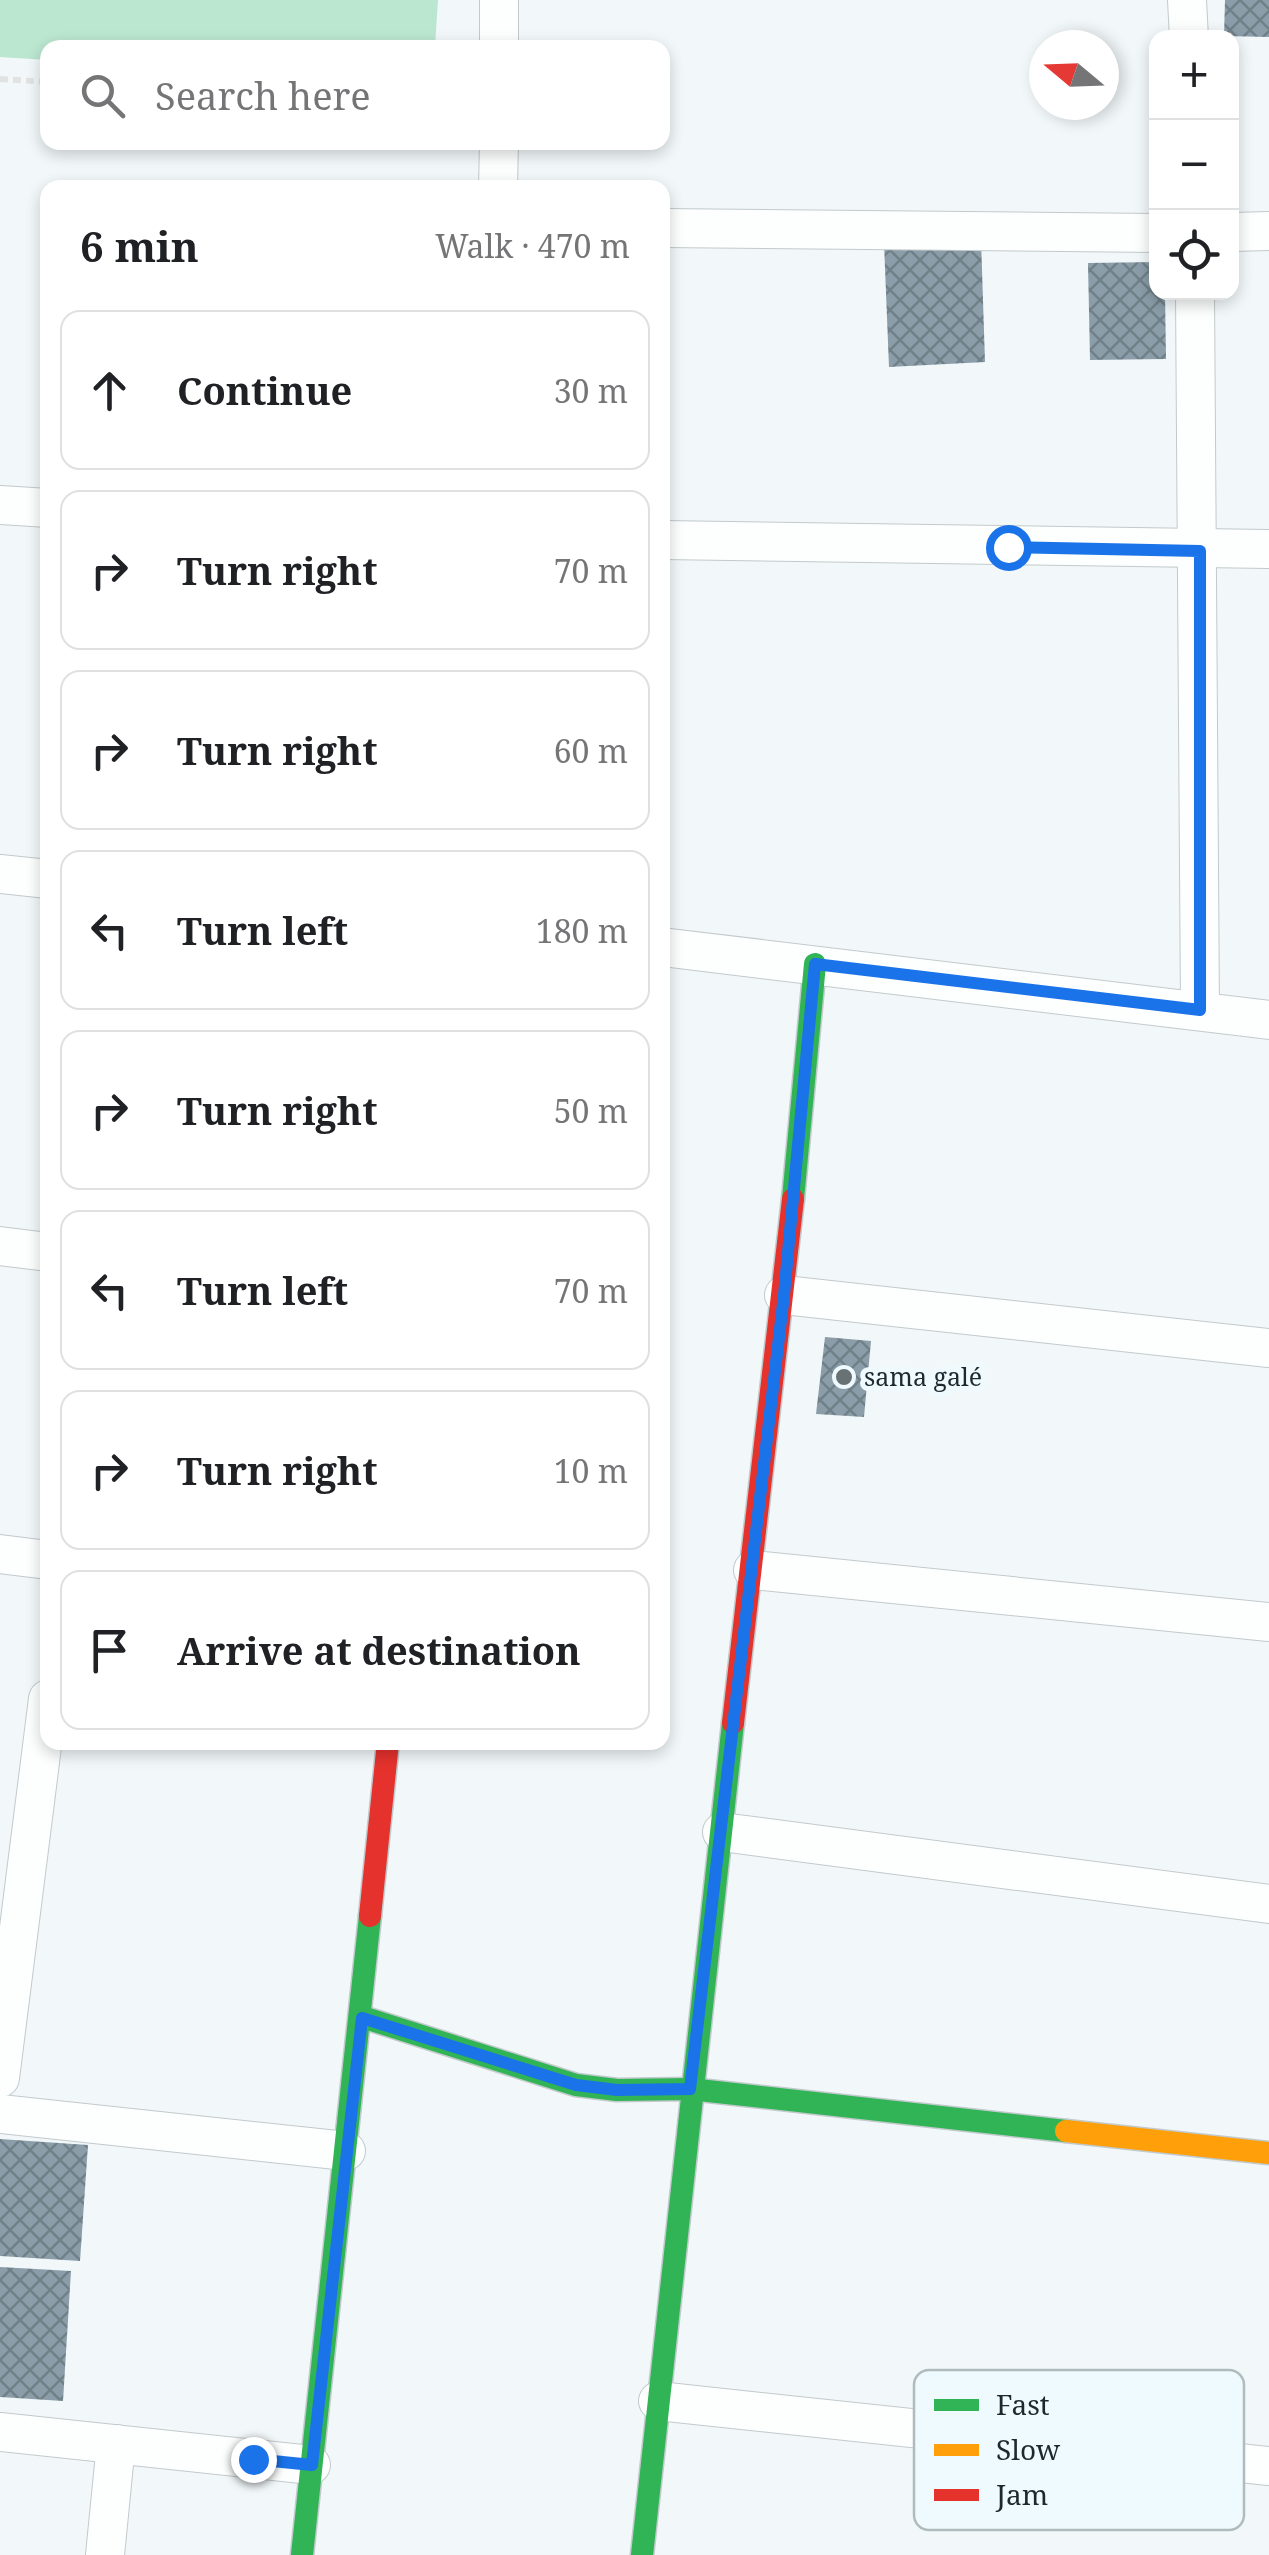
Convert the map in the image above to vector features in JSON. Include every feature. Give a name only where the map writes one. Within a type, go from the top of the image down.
[{"type":"street","points":[[499,0],[499,40]]},
{"type":"street","points":[[1188,0],[1188,30]]},
{"type":"street","points":[[498,150],[498,180]]},
{"type":"street","points":[[670,228],[1149,232]]},
{"type":"street","points":[[1239,232],[1269,231]]},
{"type":"street","points":[[1196,300],[1200,1010]]},
{"type":"street","points":[[0,505],[40,508]]},
{"type":"street","points":[[670,540],[1200,551],[1269,549]]},
{"type":"street","points":[[0,874],[40,878]]},
{"type":"street","points":[[670,948],[1269,1020]]},
{"type":"street","points":[[642,2555],[690,2089],[784,1295],[815,964]]},
{"type":"street","points":[[0,1246],[40,1251]]},
{"type":"street","points":[[784,1295],[1269,1348]]},
{"type":"street","points":[[0,1554],[40,1559]]},
{"type":"street","points":[[753,1570],[1269,1622]]},
{"type":"street","points":[[0,2078],[42,1750]]},
{"type":"street","points":[[302,2555],[362,2018],[387,1750]]},
{"type":"street","points":[[722,1832],[1269,1904]]},
{"type":"street","points":[[362,2018],[576,2085],[617,2090],[690,2089],[1269,2153]]},
{"type":"street","points":[[0,2114],[346,2150]]},
{"type":"street","points":[[658,2401],[914,2428]]},
{"type":"street","points":[[0,2432],[312,2465]]},
{"type":"street","points":[[105,2555],[116,2444]]},
{"type":"street","points":[[1244,2463],[1269,2466]]},
{"type":"path","points":[[0,80],[40,82]]},
{"type":"green space","points":[[0,0],[438,0],[435,40],[40,40],[40,60],[0,57]]},
{"type":"building","points":[[1225,0],[1269,0],[1269,37],[1239,36],[1239,30],[1224,30]]},
{"type":"building","points":[[981,239],[985,362],[889,367],[884,243]]},
{"type":"building","points":[[1149,262],[1149,300],[1165,300],[1166,359],[1090,360],[1088,263]]},
{"type":"building","name":"sama galé","points":[[825,1337],[871,1341],[864,1417],[816,1414]]},
{"type":"building","points":[[0,2139],[88,2145],[80,2261],[0,2256]]},
{"type":"building","points":[[0,2267],[71,2271],[63,2401],[0,2397]]},
{"type":"traffic: fast","points":[[793,1199],[815,964]]},
{"type":"traffic: fast","points":[[642,2555],[733,1723]]},
{"type":"traffic: fast","points":[[302,2555],[370,1916]]},
{"type":"traffic: fast","points":[[362,2017],[576,2085],[617,2090],[690,2089],[1066,2131]]},
{"type":"traffic: slow","points":[[1066,2131],[1269,2153]]},
{"type":"traffic: jam","points":[[733,1723],[793,1199]]},
{"type":"traffic: jam","points":[[370,1916],[387,1750]]},
{"type":"place","name":"sama galé","points":[[844,1377]]},
{"type":"route","points":[[253,2459],[312,2465],[362,2018],[576,2085],[617,2090],[690,2089],[784,1295],[815,964],[1200,1010],[1200,551],[1008,547]]}]
